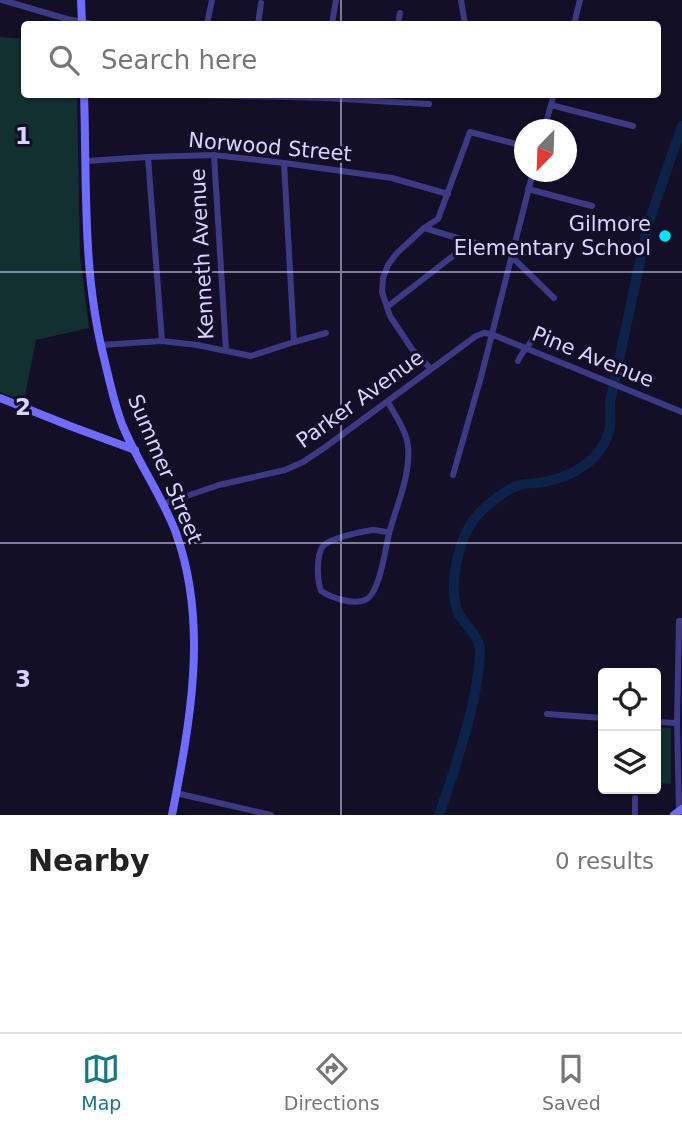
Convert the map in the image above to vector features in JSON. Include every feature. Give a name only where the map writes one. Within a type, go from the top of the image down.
[{"type":"street","points":[[2,0],[72,21]]},
{"type":"street","points":[[81,0],[82,21]]},
{"type":"street","points":[[208,21],[212,0]]},
{"type":"street","points":[[332,21],[336,0]]},
{"type":"street","points":[[461,0],[464,21]]},
{"type":"street","points":[[574,21],[580,0]]},
{"type":"street","points":[[258,21],[261,4]]},
{"type":"street","points":[[399,21],[400,13]]},
{"type":"street","name":"Summer Street","points":[[84,98],[89,275],[101,345],[122,423],[177,535],[190,592],[194,669],[188,728],[172,815]]},
{"type":"street","points":[[340,98],[429,104]]},
{"type":"street","points":[[547,119],[553,98]]},
{"type":"street","points":[[551,105],[633,126]]},
{"type":"street","points":[[431,369],[392,320],[382,287],[386,269],[397,254],[424,228],[438,219],[470,132],[514,143]]},
{"type":"street","name":"Norwood Street","points":[[86,161],[214,155],[392,178],[448,194]]},
{"type":"street","name":"Kenneth Avenue","points":[[214,155],[226,350]]},
{"type":"street","points":[[148,157],[162,341]]},
{"type":"street","points":[[284,163],[294,342]]},
{"type":"street","points":[[453,475],[481,378],[530,182]]},
{"type":"street","points":[[528,189],[592,206]]},
{"type":"street","points":[[424,228],[512,253],[554,299]]},
{"type":"street","points":[[387,307],[471,242]]},
{"type":"street","points":[[101,345],[162,341],[251,356],[326,334]]},
{"type":"street","name":"Pine Avenue","points":[[491,334],[682,412]]},
{"type":"street","name":"Parker Avenue","points":[[163,504],[219,485],[298,465],[314,456],[476,336],[491,334]]},
{"type":"street","points":[[518,361],[534,336]]},
{"type":"street","points":[[0,398],[135,450]]},
{"type":"street","points":[[388,402],[405,433],[408,447],[405,478],[375,589],[370,597],[358,601],[334,597],[323,592],[319,583],[320,551],[329,542],[373,530],[389,532]]},
{"type":"street","points":[[678,812],[677,723],[681,621]]},
{"type":"street","points":[[547,714],[598,718]]},
{"type":"street","points":[[661,722],[677,723]]},
{"type":"street","points":[[176,793],[271,815]]},
{"type":"street","points":[[635,798],[635,815]]},
{"type":"green space","points":[[0,37],[21,39],[21,98],[77,98],[80,256],[89,328],[36,340],[24,401],[0,392]]},
{"type":"green space","points":[[661,727],[671,728],[671,784],[661,783]]},
{"type":"waterway","points":[[439,815],[473,703],[479,663],[479,645],[459,614],[454,592],[462,542],[475,517],[499,496],[520,485],[554,480],[575,471],[593,458],[606,439],[610,428],[610,402],[648,224],[682,126]]},
{"type":"place","name":"Gilmore Elementary School","points":[[665,236]]}]
